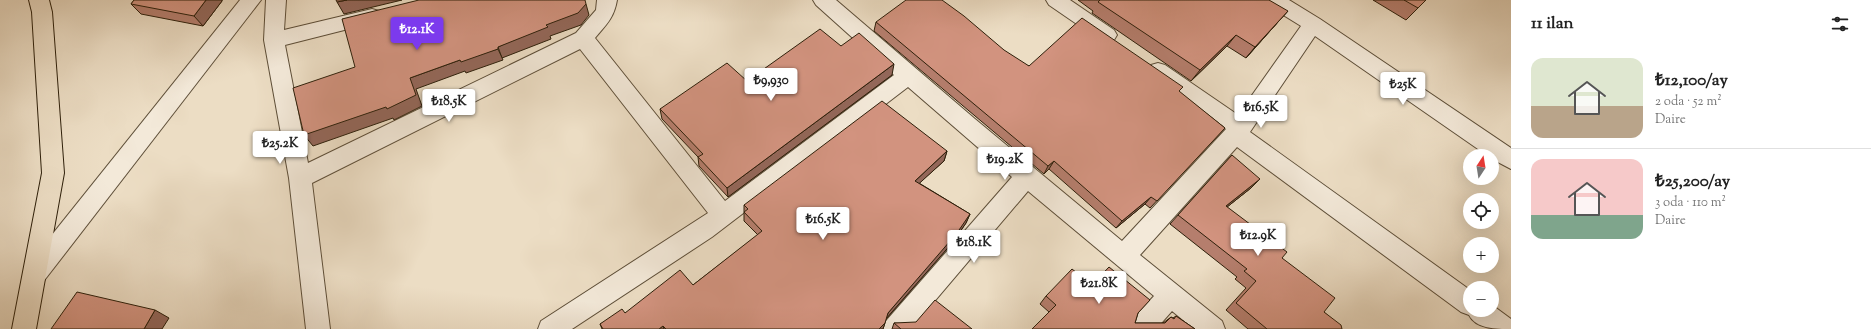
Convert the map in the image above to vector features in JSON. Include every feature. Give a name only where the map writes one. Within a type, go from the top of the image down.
[{"type":"main road","points":[[24,329],[53,173],[42,12],[39,0]]},
{"type":"street","points":[[35,274],[251,0]]},
{"type":"street","points":[[276,0],[274,40],[300,178],[318,329]]},
{"type":"street","points":[[300,178],[583,38],[605,13],[607,0]]},
{"type":"street","points":[[823,0],[908,76],[1026,177],[1213,329]]},
{"type":"street","points":[[1056,0],[1120,44]]},
{"type":"street","points":[[1274,0],[1313,24],[1511,160]]},
{"type":"street","points":[[274,40],[393,11]]},
{"type":"street","points":[[1123,256],[1239,131],[1313,24]]},
{"type":"street","points":[[583,38],[723,215]]},
{"type":"street","points":[[1145,62],[1463,299]]},
{"type":"street","points":[[550,329],[704,230],[908,76]]},
{"type":"street","points":[[895,329],[1026,177]]},
{"type":"street","points":[[1140,329],[1171,295]]},
{"type":"street","points":[[1488,317],[1505,329]]},
{"type":"building","points":[[134,0],[206,0],[194,16],[131,4]]},
{"type":"building","points":[[336,0],[347,0],[337,2]]},
{"type":"building","points":[[419,0],[585,0],[586,4],[578,13],[546,25],[548,27],[498,47],[498,49],[461,62],[460,60],[410,78],[416,95],[387,109],[386,107],[304,135],[293,88],[355,67],[342,19]]},
{"type":"building","points":[[906,0],[942,0],[964,16],[1004,50],[1029,66],[1082,18],[1183,87],[1179,91],[1225,128],[1157,201],[1151,197],[1122,221],[1054,161],[1048,166],[876,22]]},
{"type":"building","points":[[1100,0],[1269,0],[1288,11],[1255,47],[1236,35],[1200,70],[1098,2]]},
{"type":"building","points":[[1404,0],[1426,0],[1418,8]]},
{"type":"building","points":[[820,29],[841,46],[859,33],[894,64],[727,188],[698,157],[703,154],[660,109],[727,63],[747,81]]},
{"type":"building","points":[[882,101],[947,151],[915,181],[970,214],[957,233],[888,313],[885,323],[879,329],[666,329],[663,326],[659,329],[603,329],[600,324],[622,309],[625,313],[680,270],[693,285],[762,231],[744,212],[748,209],[744,205]]},
{"type":"building","points":[[1232,155],[1260,179],[1226,206],[1287,252],[1282,258],[1335,298],[1324,312],[1341,325],[1342,329],[1267,329],[1236,303],[1256,281],[1244,271],[1247,269],[1178,215]]},
{"type":"building","points":[[1109,267],[1150,300],[1138,313],[1135,323],[1165,323],[1171,317],[1174,319],[1176,316],[1195,329],[1032,329],[1056,305],[1046,296],[1072,269],[1092,285]]},
{"type":"building","points":[[77,292],[155,310],[144,329],[51,329]]},
{"type":"building","points":[[935,300],[972,329],[901,329],[894,323],[916,322]]}]
